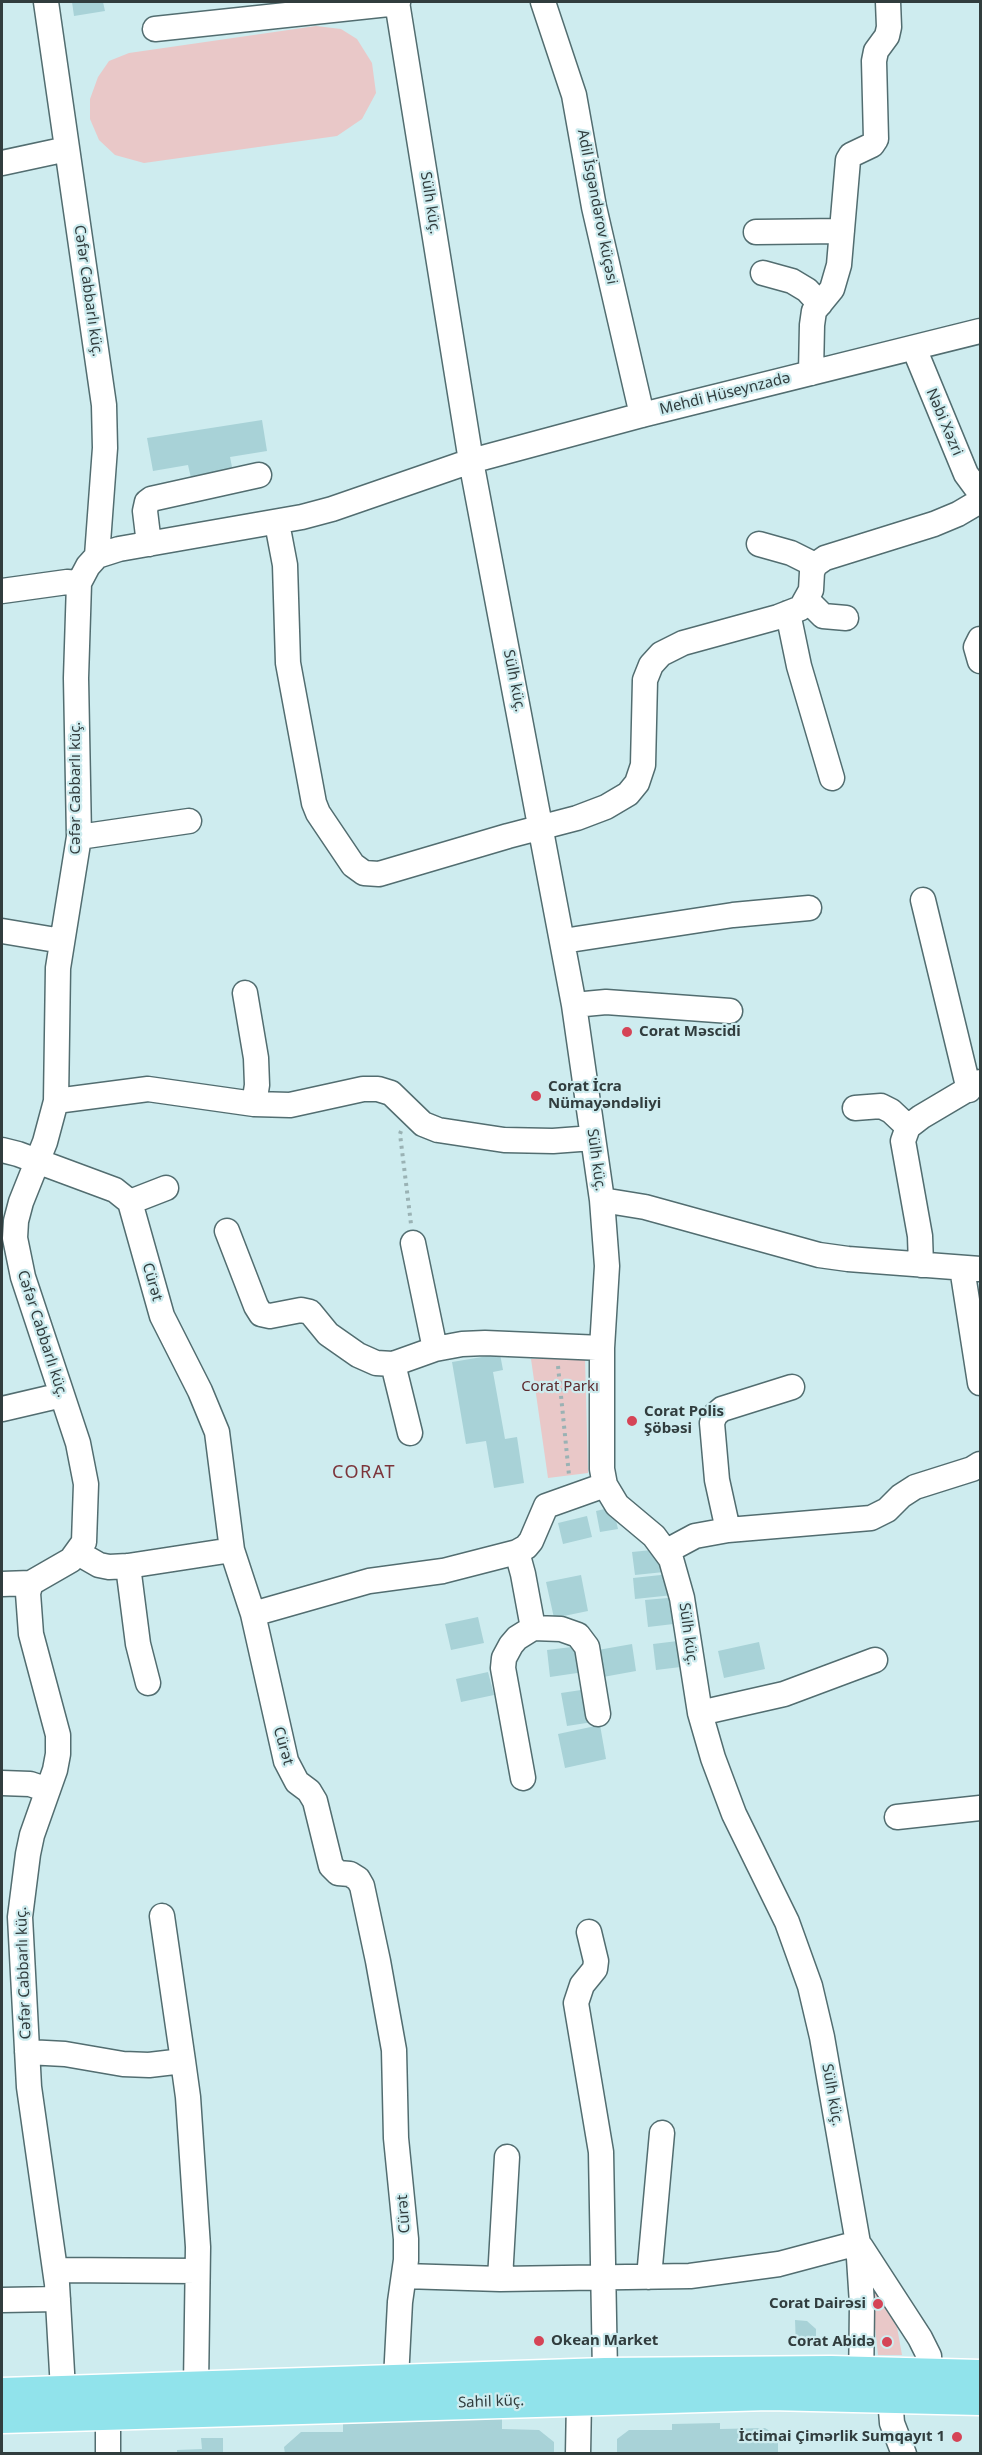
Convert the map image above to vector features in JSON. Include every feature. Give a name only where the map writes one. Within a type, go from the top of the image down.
[{"type":"main road","name":"Sahil küç.","points":[[2,2392],[605,2373],[931,2387],[981,2400]]},
{"type":"main road","name":"Sahil küç.","points":[[2,2418],[769,2395],[861,2384],[890,2398],[981,2375]]},
{"type":"street","name":"Cəfər Cabbarlı küç.","points":[[46,2],[104,405],[105,448],[97,556],[88,566],[80,583],[76,678],[79,837],[56,989],[56,1101],[53,1118],[21,1202],[15,1238],[22,1277],[78,1443],[86,1484],[86,1531],[84,1542],[78,1553]]},
{"type":"street","points":[[155,29],[397,2]]},
{"type":"street","name":"Sülh küç.","points":[[397,2],[471,461],[542,826],[574,1005],[602,1200],[607,1266],[602,1348],[600,1452],[605,1485],[617,1505],[654,1536],[667,1551],[675,1570],[682,1598],[700,1713],[726,1796],[787,1922],[810,1986],[822,2037],[858,2243],[862,2295],[861,2384]]},
{"type":"street","name":"Adil İsgəndərov küçəsi","points":[[543,2],[574,95],[594,207],[642,415]]},
{"type":"street","points":[[811,374],[814,311],[832,289],[839,265],[848,160],[851,155],[872,145],[876,139],[874,62],[876,51],[887,36],[890,27],[888,2]]},
{"type":"street","points":[[2,163],[67,149]]},
{"type":"street","points":[[756,232],[842,231]]},
{"type":"street","points":[[763,273],[792,281],[807,290],[820,304]]},
{"type":"street","name":"Mehdi Hüseynzadə","points":[[97,556],[149,544],[277,522],[332,509],[471,461],[642,415],[981,331]]},
{"type":"street","name":"Nəbi Xəzri","points":[[914,348],[966,474],[981,493]]},
{"type":"street","points":[[149,544],[146,511],[147,502],[151,499],[259,475]]},
{"type":"street","points":[[832,778],[800,666],[798,606],[815,565],[825,558],[934,524],[981,501]]},
{"type":"street","points":[[277,522],[285,565],[288,663],[312,795],[318,813],[352,865],[364,873],[380,874],[542,826],[577,818],[606,807],[628,794],[637,783],[643,765],[645,680],[651,665],[661,654],[683,643],[798,606],[823,616],[846,618]]},
{"type":"street","points":[[759,544],[791,553],[815,565]]},
{"type":"street","points":[[2,591],[67,582],[80,583]]},
{"type":"street","points":[[981,639],[976,647],[981,661]]},
{"type":"street","points":[[79,837],[189,821]]},
{"type":"street","points":[[921,1265],[920,1236],[903,1141],[908,1127],[921,1117],[975,1086],[923,900]]},
{"type":"street","points":[[563,941],[734,915],[809,908]]},
{"type":"street","points":[[2,931],[62,941]]},
{"type":"street","points":[[244,993],[256,1058],[257,1085],[254,1104]]},
{"type":"street","points":[[574,1005],[606,1002],[730,1011]]},
{"type":"street","points":[[56,1101],[148,1089],[254,1104],[290,1105],[363,1089],[378,1089],[391,1093],[423,1124],[438,1130],[504,1140],[553,1141],[593,1138]]},
{"type":"street","points":[[855,1108],[881,1106],[891,1111],[908,1127]]},
{"type":"street","points":[[2,1150],[115,1190],[130,1202],[166,1188]]},
{"type":"street","points":[[602,1200],[645,1207],[819,1255],[971,1268],[981,1383]]},
{"type":"street","name":"Cürət","points":[[130,1202],[162,1316],[200,1391],[217,1432],[232,1550],[253,1614],[276,1722],[290,1772],[297,1782],[309,1791],[315,1801],[331,1866],[338,1873],[350,1874],[358,1879],[370,1919],[395,2061],[396,2138],[406,2239],[396,2379]]},
{"type":"street","points":[[227,1231],[261,1314],[270,1316],[301,1310],[310,1312],[328,1334],[358,1355],[376,1363],[393,1364],[435,1349],[462,1344],[602,1348]]},
{"type":"street","points":[[413,1243],[435,1349]]},
{"type":"street","points":[[393,1364],[410,1433]]},
{"type":"street","points":[[728,1530],[717,1480],[712,1423],[715,1414],[722,1409],[792,1387]]},
{"type":"street","points":[[2,1409],[62,1395]]},
{"type":"street","points":[[667,1551],[695,1536],[728,1530],[871,1518],[887,1510],[901,1496],[915,1487],[981,1464]]},
{"type":"street","points":[[253,1614],[369,1581],[442,1570],[517,1552],[531,1541],[546,1506],[605,1485]]},
{"type":"street","points":[[2,1584],[31,1582],[71,1560],[78,1553],[99,1565],[109,1567],[232,1550]]},
{"type":"street","points":[[517,1552],[524,1574],[533,1628]]},
{"type":"street","points":[[129,1566],[138,1644],[148,1683]]},
{"type":"street","name":"Cəfər Cabbarlı küç.","points":[[31,1582],[27,1606],[31,1634],[58,1735],[58,1754],[30,1844],[11,1916],[32,2115],[55,2270],[63,2390]]},
{"type":"street","points":[[523,1778],[503,1668],[504,1658],[517,1638],[533,1628],[561,1629],[578,1635],[587,1647],[598,1714]]},
{"type":"street","points":[[700,1713],[784,1694],[875,1660]]},
{"type":"street","points":[[2,1783],[30,1784],[48,1790]]},
{"type":"street","points":[[897,1817],[981,1808]]},
{"type":"street","points":[[162,1916],[188,2097],[198,2247],[196,2386]]},
{"type":"street","points":[[589,1932],[596,1961],[595,1969],[582,1985],[576,2003],[600,2152],[605,2373]]},
{"type":"street","points":[[27,2052],[65,2054],[123,2064],[183,2061]]},
{"type":"street","points":[[649,2277],[662,2133]]},
{"type":"street","points":[[500,2279],[507,2157]]},
{"type":"street","points":[[404,2276],[500,2279],[649,2277],[726,2272],[780,2264],[858,2243],[920,2338],[929,2356],[931,2387]]},
{"type":"street","points":[[55,2270],[197,2271]]},
{"type":"street","points":[[2,2300],[57,2299]]},
{"type":"street","points":[[890,2398],[892,2423],[904,2454]]},
{"type":"street","points":[[578,2454],[579,2400]]},
{"type":"street","points":[[108,2414],[108,2454]]},
{"type":"path","points":[[413,1116],[403,1125],[399,1134],[413,1243]]},
{"type":"path","points":[[558,1359],[569,1476]]},
{"type":"green space","points":[[316,26],[341,29],[357,39],[372,63],[376,93],[362,119],[337,136],[144,163],[115,155],[99,140],[90,119],[90,99],[98,77],[109,61],[129,53]]},
{"type":"green space","name":"Corat Parkı","points":[[585,1358],[588,1473],[548,1478],[531,1359]]},
{"type":"green space","name":"Corat Dairəsi","points":[[870,2281],[897,2327],[902,2355],[878,2355]]},
{"type":"building","points":[[72,2],[103,2],[105,11],[74,16]]},
{"type":"building","points":[[262,420],[267,451],[230,457],[233,472],[191,478],[188,465],[153,471],[147,438]]},
{"type":"building","points":[[500,1354],[503,1370],[493,1372],[505,1439],[517,1437],[524,1483],[494,1488],[486,1441],[466,1444],[452,1362]]},
{"type":"building","points":[[613,1507],[618,1529],[600,1532],[596,1511]]},
{"type":"building","points":[[587,1516],[592,1537],[563,1544],[558,1523]]},
{"type":"building","points":[[662,1549],[664,1572],[635,1575],[632,1552]]},
{"type":"building","points":[[670,1574],[673,1595],[635,1599],[633,1578]]},
{"type":"building","points":[[581,1575],[588,1611],[554,1618],[546,1582]]},
{"type":"building","points":[[679,1597],[682,1623],[648,1627],[645,1600]]},
{"type":"building","points":[[478,1617],[484,1643],[451,1650],[445,1624]]},
{"type":"building","points":[[686,1640],[689,1666],[656,1670],[653,1644]]},
{"type":"building","points":[[759,1642],[765,1669],[724,1678],[718,1651]]},
{"type":"building","points":[[632,1644],[636,1671],[603,1677],[598,1650]]},
{"type":"building","points":[[580,1646],[584,1672],[550,1677],[547,1650]]},
{"type":"building","points":[[488,1672],[494,1695],[461,1702],[456,1679]]},
{"type":"building","points":[[588,1689],[593,1722],[567,1726],[561,1693]]},
{"type":"building","points":[[600,1725],[606,1759],[565,1768],[558,1734]]},
{"type":"building","points":[[795,2320],[807,2321],[816,2329],[816,2337],[812,2342],[804,2346],[796,2346]]},
{"type":"building","points":[[502,2419],[502,2429],[539,2430],[554,2442],[554,2454],[285,2454],[284,2447],[301,2432],[343,2432],[343,2420]]},
{"type":"building","points":[[720,2423],[720,2429],[765,2428],[778,2436],[778,2454],[617,2454],[617,2439],[629,2430],[672,2430],[672,2424]]},
{"type":"building","points":[[201,2438],[223,2438],[223,2454],[177,2454],[177,2450],[202,2449]]},
{"type":"place","name":"Corat Məscidi","points":[[627,1032]]},
{"type":"place","name":"Corat İcra Nümayəndəliyi","points":[[536,1096]]},
{"type":"place","name":"Corat Polis Şöbəsi","points":[[632,1421]]},
{"type":"place","name":"Corat Dairəsi","points":[[878,2304]]},
{"type":"place","name":"Okean Market","points":[[539,2341]]},
{"type":"place","name":"Corat Abidə","points":[[887,2342]]},
{"type":"place","name":"İctimai Çimərlik Sumqayıt 1","points":[[957,2437]]},
{"type":"district","name":"CORAT","points":[[364,1473]]}]
